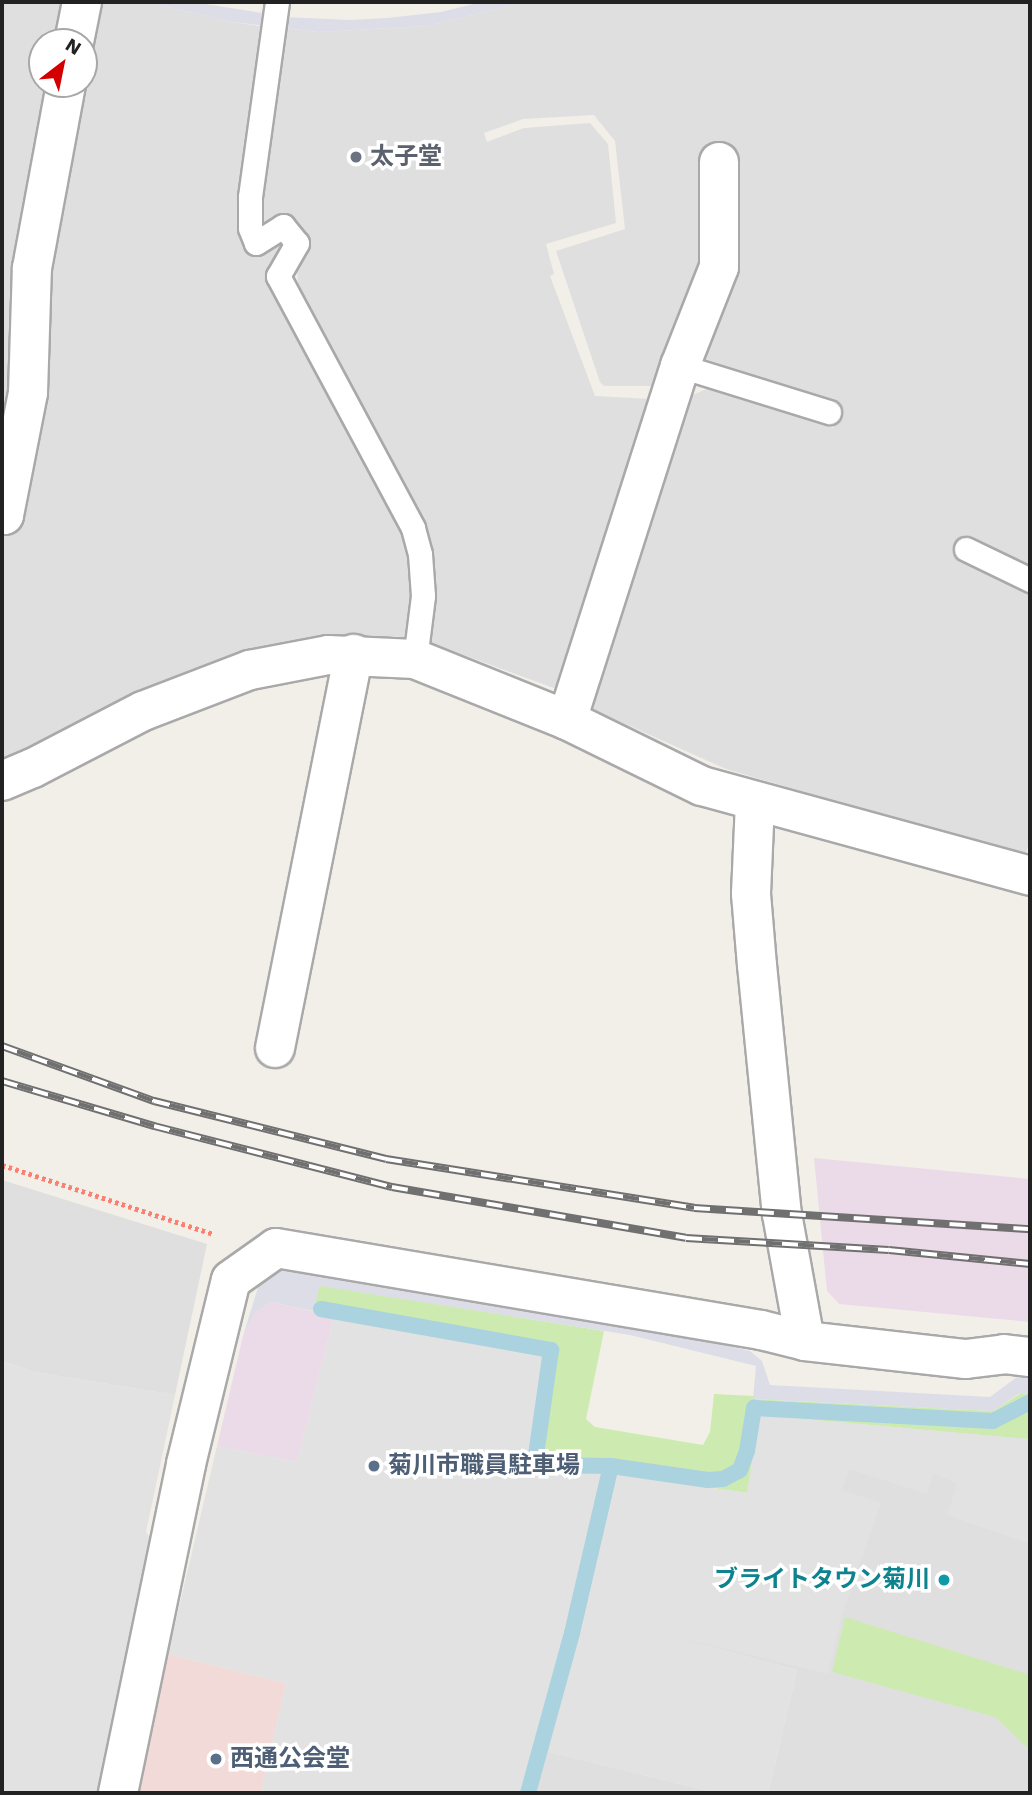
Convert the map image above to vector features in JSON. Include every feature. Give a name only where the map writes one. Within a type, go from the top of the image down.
[{"type":"street","points":[[77,28],[82,2]]},
{"type":"street","points":[[2,515],[28,393],[32,268],[63,98]]},
{"type":"street","points":[[567,720],[680,366],[719,267],[719,162]]},
{"type":"street","points":[[2,781],[33,768],[143,711],[250,670],[328,654],[415,659],[567,720],[702,786],[755,802],[1029,870]]},
{"type":"street","points":[[275,1048],[354,654]]},
{"type":"street","points":[[755,802],[751,894],[757,965],[782,1214],[805,1341]]},
{"type":"street","points":[[118,1793],[186,1464],[231,1280],[276,1248],[761,1330],[805,1341],[966,1359],[1004,1354],[1030,1357]]},
{"type":"lane","points":[[277,2],[251,185],[250,228],[256,243],[283,226],[297,243],[278,276],[413,528],[420,554],[423,596],[415,659]]},
{"type":"lane","points":[[680,366],[829,412]]},
{"type":"lane","points":[[966,549],[1030,580]]},
{"type":"path","points":[[2,1165],[220,1236]]},
{"type":"shaded area","points":[[2,2],[62,3],[58,28],[28,28],[28,98],[46,98],[2,436]]},
{"type":"shaded area","points":[[111,2],[146,2],[231,22],[266,27],[243,229],[286,242],[265,277],[407,534],[415,590],[411,637],[321,636],[263,647],[192,669],[139,692],[2,761],[2,531],[16,533],[47,361],[50,271],[79,98],[98,98],[98,28],[91,28],[95,7]]},
{"type":"shaded area","points":[[146,2],[193,2],[262,13],[276,21],[284,17],[350,20],[387,18],[441,12],[481,2],[525,2],[428,26],[319,32],[231,22]]},
{"type":"shaded area","points":[[525,2],[1030,2],[1030,838],[1025,857],[726,769],[583,705],[678,401],[709,388],[833,428],[841,404],[696,356],[657,386],[604,386],[600,382],[556,251],[625,229],[615,141],[594,115],[523,119],[484,133],[487,142],[524,128],[590,123],[608,144],[616,223],[546,244],[554,274],[550,276],[595,396],[651,399],[562,691],[426,641],[420,527],[298,288],[297,269],[308,242],[261,228],[258,199],[283,28],[319,32],[428,26]]},
{"type":"shaded area","points":[[814,1158],[1030,1179],[1030,1322],[839,1304],[827,1291]]},
{"type":"shaded area","points":[[2,1180],[207,1244],[175,1395],[35,1372],[2,1361]]},
{"type":"shaded area","points":[[281,1266],[645,1326],[750,1351],[762,1361],[770,1385],[990,1397],[1017,1377],[1030,1379],[1030,1394],[1020,1393],[993,1411],[753,1399],[756,1366],[630,1335],[320,1286],[313,1311],[271,1302],[255,1313],[243,1336],[260,1281]]},
{"type":"shaded area","points":[[271,1302],[334,1316],[297,1462],[217,1446],[243,1336],[255,1313]]},
{"type":"shaded area","points":[[334,1316],[547,1353],[530,1457],[540,1470],[606,1473],[560,1660],[568,1661],[615,1475],[747,1493],[759,1415],[1026,1439],[1030,1436],[1030,1544],[947,1515],[957,1483],[933,1474],[927,1494],[849,1469],[842,1490],[881,1503],[841,1618],[828,1674],[673,1636],[797,1670],[768,1793],[718,1793],[545,1751],[557,1703],[549,1701],[523,1793],[261,1793],[286,1683],[168,1654],[217,1446],[297,1462]]},
{"type":"shaded area","points":[[2,1361],[35,1372],[175,1395],[146,1532],[160,1550],[104,1793],[2,1793]]},
{"type":"shaded area","points":[[759,1415],[1026,1439],[1030,1436],[1030,1793],[768,1793],[797,1670],[581,1612],[615,1475],[747,1493]]},
{"type":"shaded area","points":[[168,1654],[286,1683],[261,1793],[135,1793]]},
{"type":"shaded area","points":[[545,1751],[718,1793],[535,1793]]},
{"type":"green space","points":[[319,1285],[604,1331],[586,1419],[595,1427],[703,1445],[710,1432],[714,1394],[754,1396],[754,1399],[993,1411],[1021,1393],[1030,1394],[1030,1436],[1027,1439],[760,1415],[748,1493],[606,1473],[540,1470],[530,1457],[546,1353],[313,1311]]},
{"type":"green space","points":[[845,1617],[1030,1675],[1029,1749],[995,1717],[832,1672]]},
{"type":"waterway","points":[[321,1309],[551,1350],[536,1455],[543,1465],[611,1466],[708,1480],[723,1479],[740,1470],[747,1451],[754,1408],[993,1421],[1030,1402]]},
{"type":"waterway","points":[[528,1793],[572,1633],[611,1466]]},
{"type":"railway","points":[[2,1046],[154,1101],[386,1159],[694,1208],[1030,1229]]},
{"type":"railway","points":[[2,1081],[154,1126],[392,1187],[686,1238],[889,1250],[1030,1264]]},
{"type":"place","name":"太子堂","points":[[356,157]]},
{"type":"place","name":"菊川市職員駐車場","points":[[374,1466]]},
{"type":"place","name":"ブライトタウン菊川","points":[[944,1580]]},
{"type":"place","name":"西通公会堂","points":[[216,1759]]}]
